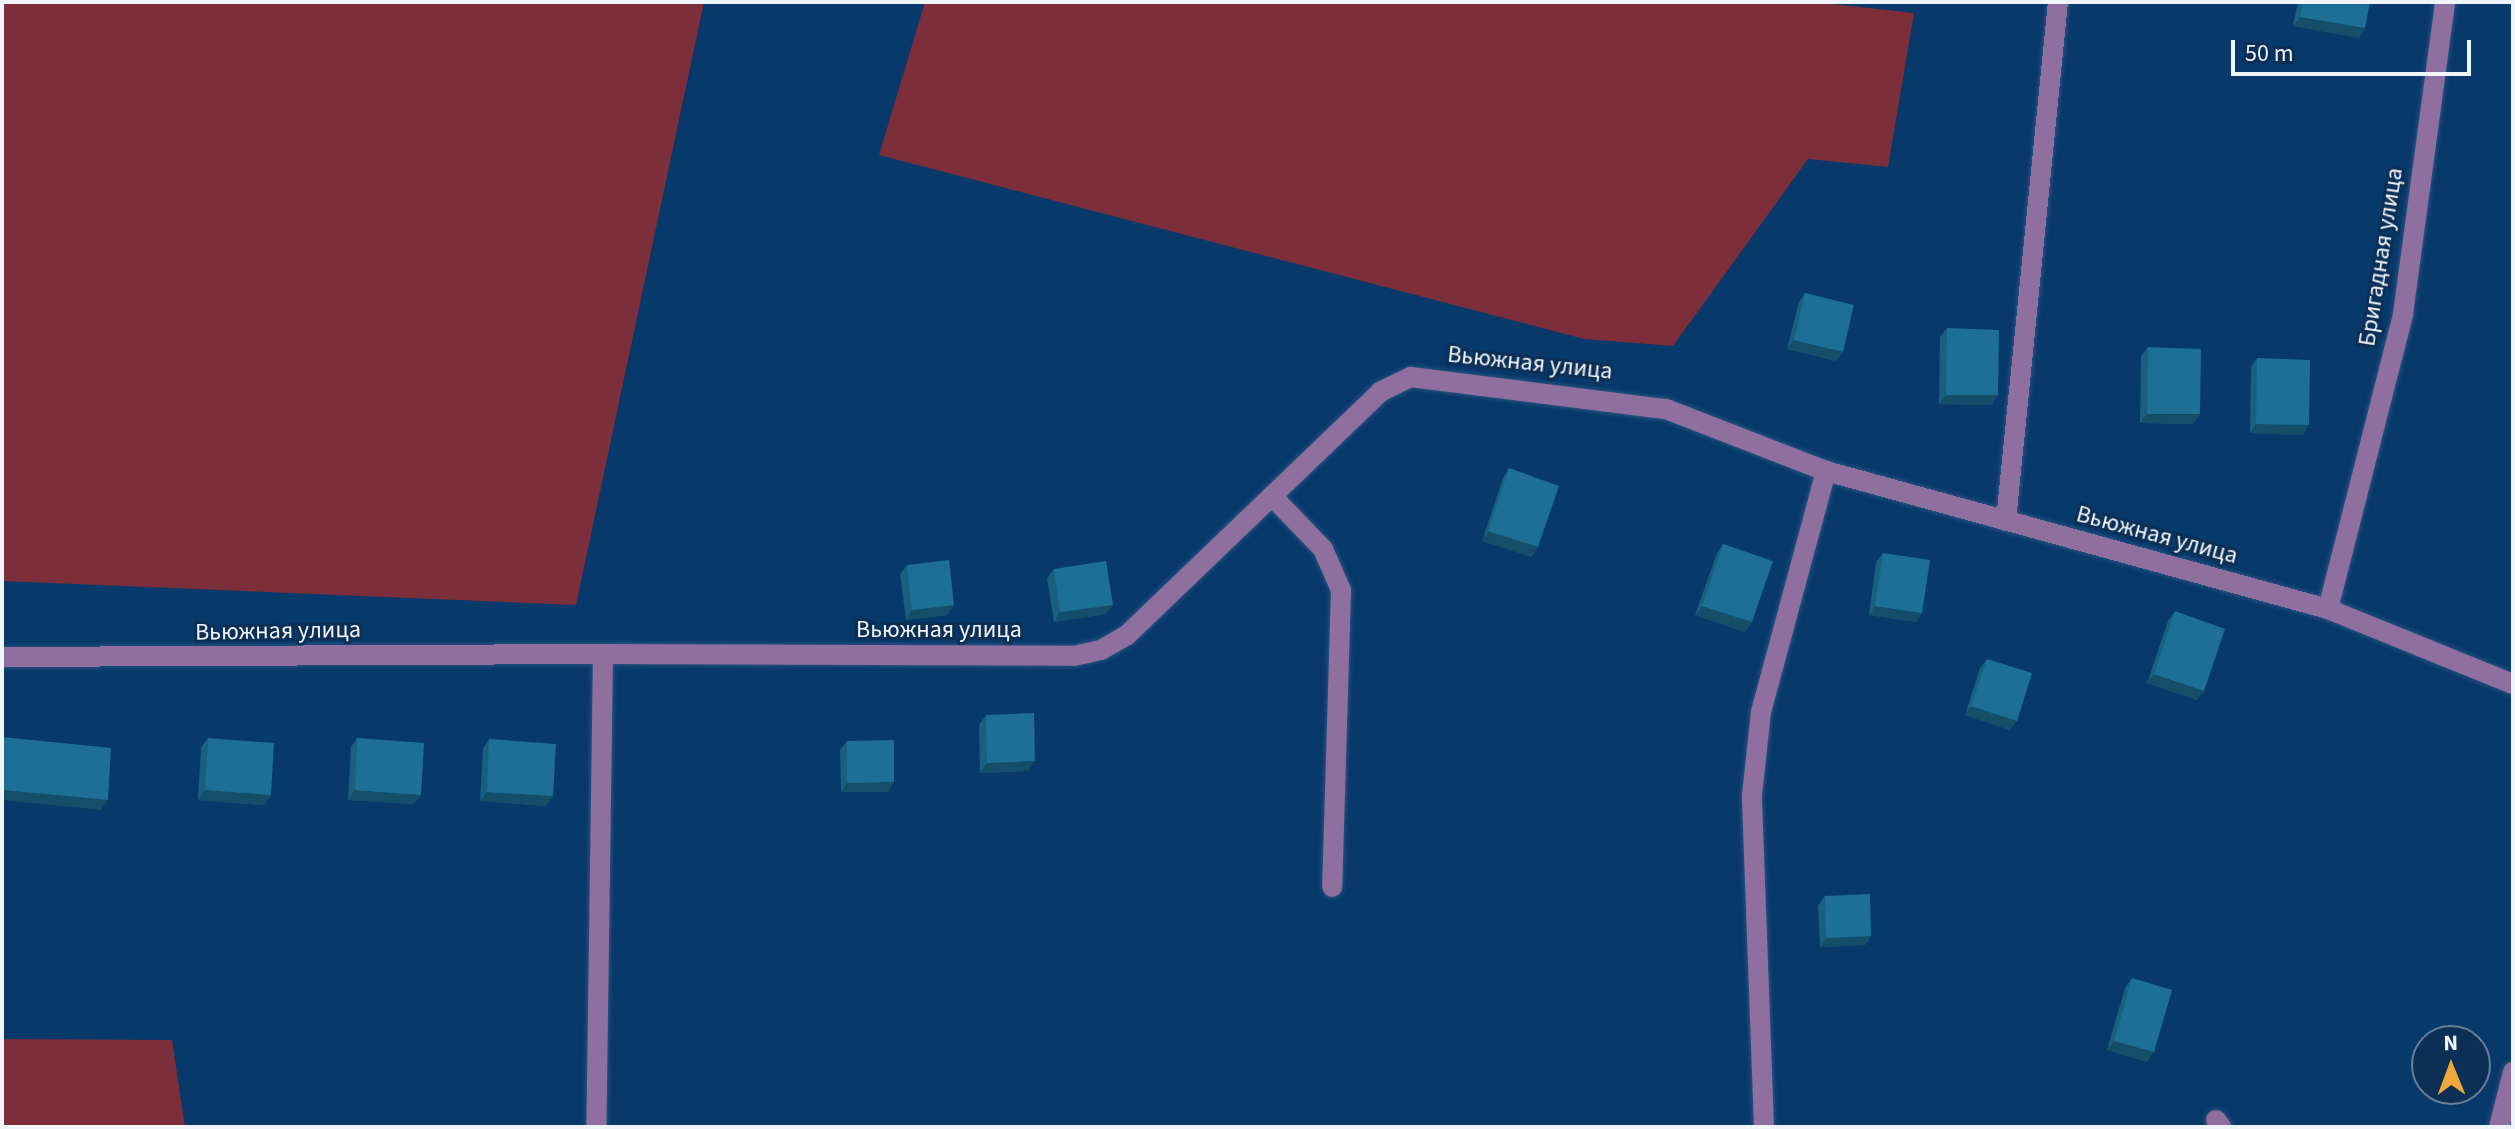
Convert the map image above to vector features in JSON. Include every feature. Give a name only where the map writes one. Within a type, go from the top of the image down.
[{"type":"street","points":[[2006,521],[2058,2]]},
{"type":"street","name":"Бригадная улица","points":[[2328,609],[2403,314],[2445,2]]},
{"type":"street","name":"Вьюжная улица","points":[[2,657],[603,654],[1074,656],[1127,635],[1380,392],[1411,377],[1618,398],[1826,471],[2328,609],[2513,684]]},
{"type":"street","points":[[1764,1127],[1752,795],[1761,712],[1826,471]]},
{"type":"street","points":[[1272,496],[1323,549],[1341,590],[1332,887]]},
{"type":"street","points":[[596,1127],[603,654]]},
{"type":"street","points":[[2499,1127],[2513,1072]]},
{"type":"shaded area","points":[[2,2],[704,2],[576,605],[2,581]]},
{"type":"shaded area","points":[[925,2],[1815,2],[1914,13],[1888,167],[1808,159],[1673,346],[1584,339],[879,155]]},
{"type":"shaded area","points":[[2,1039],[172,1040],[185,1127],[2,1127]]},
{"type":"building","points":[[2303,2],[2370,2],[2365,28],[2300,17]]},
{"type":"building","points":[[1805,293],[1854,305],[1843,352],[1794,340]]},
{"type":"building","points":[[1947,328],[1999,330],[1998,395],[1946,395]]},
{"type":"building","points":[[2148,347],[2201,349],[2200,414],[2147,414]]},
{"type":"building","points":[[2257,358],[2310,360],[2309,425],[2256,424]]},
{"type":"building","points":[[1509,468],[1559,486],[1538,547],[1488,531]]},
{"type":"building","points":[[1723,544],[1773,561],[1752,622],[1702,606]]},
{"type":"building","points":[[1883,553],[1930,560],[1922,613],[1875,606]]},
{"type":"building","points":[[949,560],[954,605],[912,610],[907,565]]},
{"type":"building","points":[[1106,561],[1113,605],[1060,612],[1054,569]]},
{"type":"building","points":[[2175,611],[2225,629],[2204,691],[2154,674]]},
{"type":"building","points":[[1987,659],[2032,673],[2017,721],[1971,706]]},
{"type":"building","points":[[1034,713],[1035,761],[987,763],[986,715]]},
{"type":"building","points":[[2,737],[111,748],[108,800],[2,790]]},
{"type":"building","points":[[208,738],[274,743],[271,795],[205,790]]},
{"type":"building","points":[[357,738],[424,743],[421,795],[355,790]]},
{"type":"building","points":[[489,739],[556,744],[553,796],[487,792]]},
{"type":"building","points":[[894,740],[894,782],[847,783],[847,741]]},
{"type":"building","points":[[1870,894],[1871,936],[1826,938],[1825,896]]},
{"type":"building","points":[[2132,978],[2172,990],[2154,1052],[2114,1041]]}]
